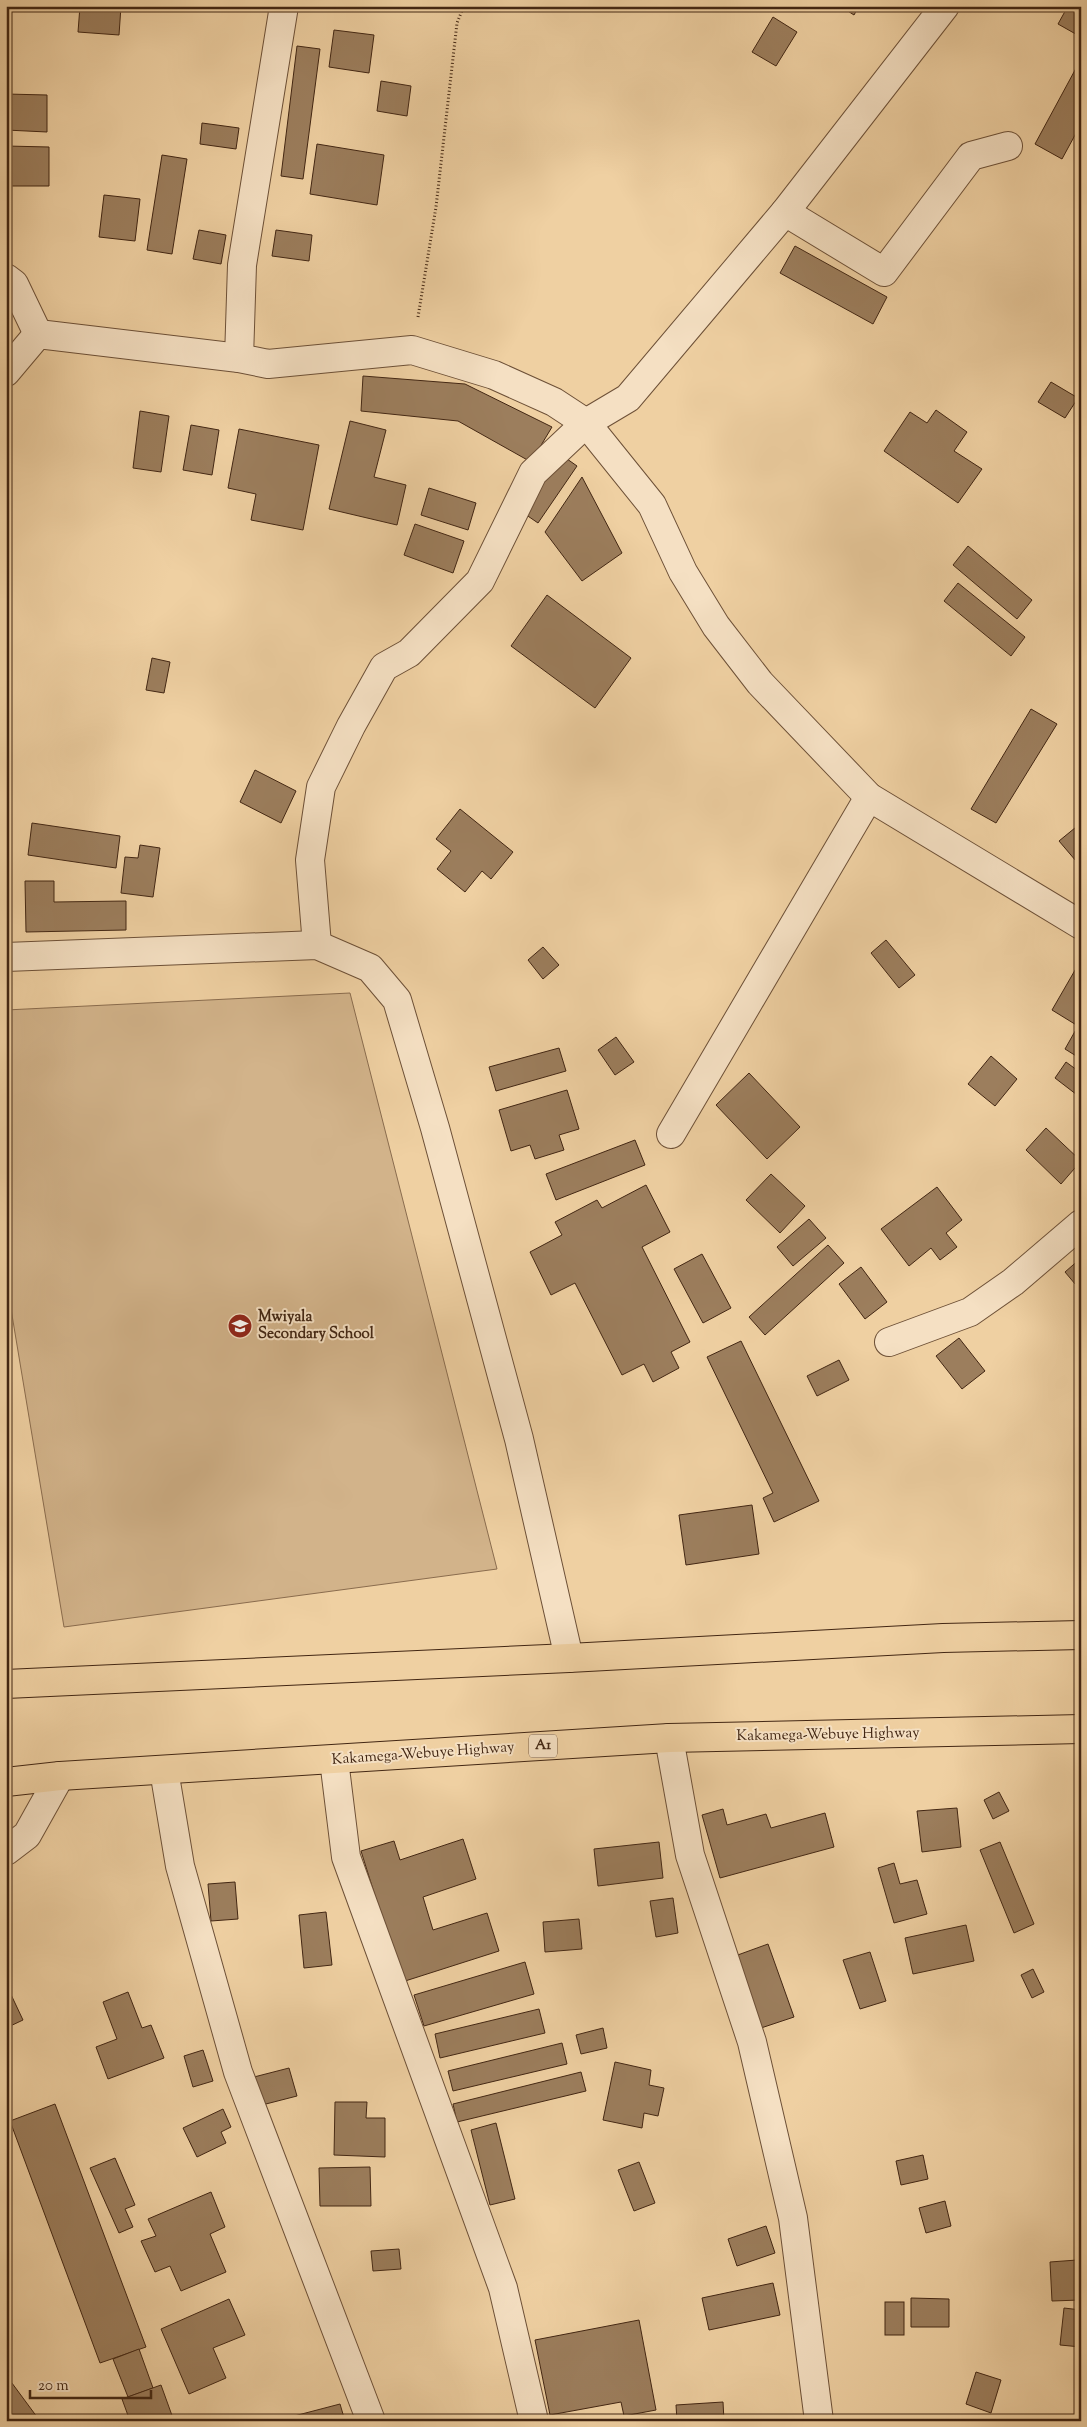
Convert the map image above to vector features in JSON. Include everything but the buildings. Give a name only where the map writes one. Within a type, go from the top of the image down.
[{"type":"highway","points":[[6,1684],[569,1658],[943,1638],[1081,1635]]},
{"type":"highway","name":"Kakamega-Webuye Highway","points":[[6,1782],[60,1776],[669,1738],[1081,1729]]},
{"type":"street","points":[[239,358],[242,264],[284,6]]},
{"type":"street","points":[[317,945],[310,860],[321,786],[351,726],[384,667],[409,653],[480,581],[534,473],[586,423],[628,398],[785,212],[945,6]]},
{"type":"street","points":[[785,212],[884,272],[971,156],[1008,146]]},
{"type":"street","points":[[6,278],[14,284],[38,334]]},
{"type":"street","points":[[38,334],[239,358],[268,364],[412,350],[494,375],[554,402],[586,423],[652,505],[683,572],[716,626],[760,683],[869,797],[1081,925]]},
{"type":"street","points":[[6,372],[38,334]]},
{"type":"street","points":[[671,1134],[869,797]]},
{"type":"street","points":[[6,957],[317,945],[370,968],[397,1000],[435,1128],[519,1439],[569,1658]]},
{"type":"street","points":[[889,1342],[970,1312],[1013,1282],[1081,1224]]},
{"type":"street","points":[[669,1738],[690,1856],[752,2042],[792,2218],[819,2421]]},
{"type":"street","points":[[334,1760],[346,1857],[503,2288],[534,2421]]},
{"type":"street","points":[[164,1770],[180,1866],[238,2072],[299,2226],[371,2421]]},
{"type":"street","points":[[6,1851],[27,1834],[60,1776]]},
{"type":"path","points":[[412,350],[436,207],[458,23],[464,6]]},
{"type":"shaded area","name":"Mwiyala Secondary School","points":[[350,993],[497,1569],[64,1627],[6,1279],[6,1010]]},
{"type":"place","name":"Mwiyala Secondary School","points":[[240,1326]]}]
